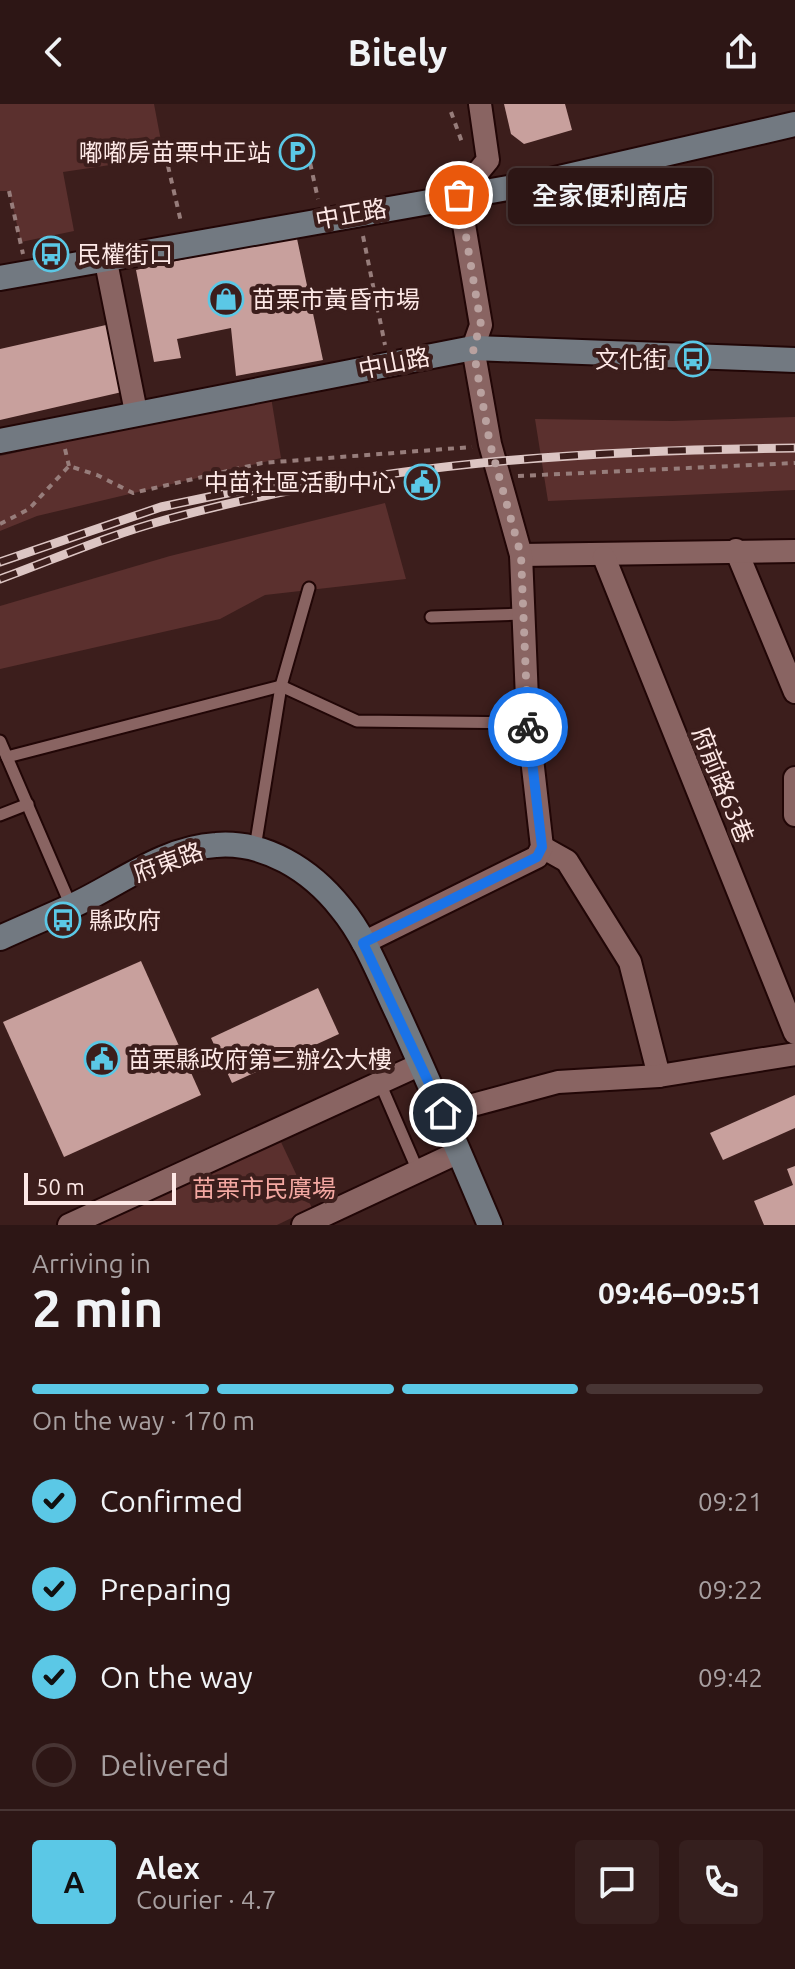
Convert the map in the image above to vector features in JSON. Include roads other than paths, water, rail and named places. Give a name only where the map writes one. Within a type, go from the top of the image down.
[{"type":"street","points":[[363,943],[537,857],[542,847],[528,723],[521,555],[490,444],[473,348],[481,325],[459,195],[488,160],[480,104]]},
{"type":"street","name":"中正路","points":[[0,278],[542,182],[795,124]]},
{"type":"street","points":[[105,257],[136,412]]},
{"type":"street","name":"中山路","points":[[0,441],[473,348],[795,360]]},
{"type":"street","points":[[521,555],[604,557],[736,550],[795,551]]},
{"type":"street","points":[[736,550],[795,692]]},
{"type":"street","name":"府前路63巷","points":[[604,557],[795,1033]]},
{"type":"street","points":[[795,778],[795,815]]},
{"type":"street","name":"府東路","points":[[0,938],[154,863],[197,848],[216,845],[255,848],[306,873],[341,907],[363,943],[421,1064],[490,1225]]},
{"type":"street","points":[[542,847],[567,861],[630,962],[659,1076]]},
{"type":"street","points":[[443,1113],[558,1082],[659,1076],[795,1054]]},
{"type":"street","points":[[69,1225],[421,1064]]},
{"type":"street","points":[[303,1225],[459,1152]]},
{"type":"lane","points":[[255,848],[281,686],[309,588]]},
{"type":"lane","points":[[431,617],[522,614]]},
{"type":"lane","points":[[7,757],[281,686],[357,721],[528,723]]},
{"type":"lane","points":[[0,741],[71,906]]},
{"type":"lane","points":[[0,815],[28,804]]},
{"type":"lane","points":[[380,1083],[418,1171]]},
{"type":"railway","points":[[0,579],[144,526],[320,485],[478,463],[636,452],[795,448]]},
{"type":"railway","points":[[0,562],[161,507],[300,478]]},
{"type":"place","name":"嘟嘟房苗栗中正站","points":[[297,152]]},
{"type":"place","name":"全家便利商店","points":[[459,195]]},
{"type":"place","name":"民權街口","points":[[51,254]]},
{"type":"place","name":"苗栗市黃昏市場","points":[[226,299]]},
{"type":"place","name":"文化街","points":[[693,359]]},
{"type":"place","name":"中苗社區活動中心","points":[[422,482]]},
{"type":"place","name":"縣政府","points":[[63,920]]},
{"type":"place","name":"苗栗縣政府第二辦公大樓","points":[[102,1059]]},
{"type":"park label","name":"苗栗市民廣場","points":[[264,1188]]}]
